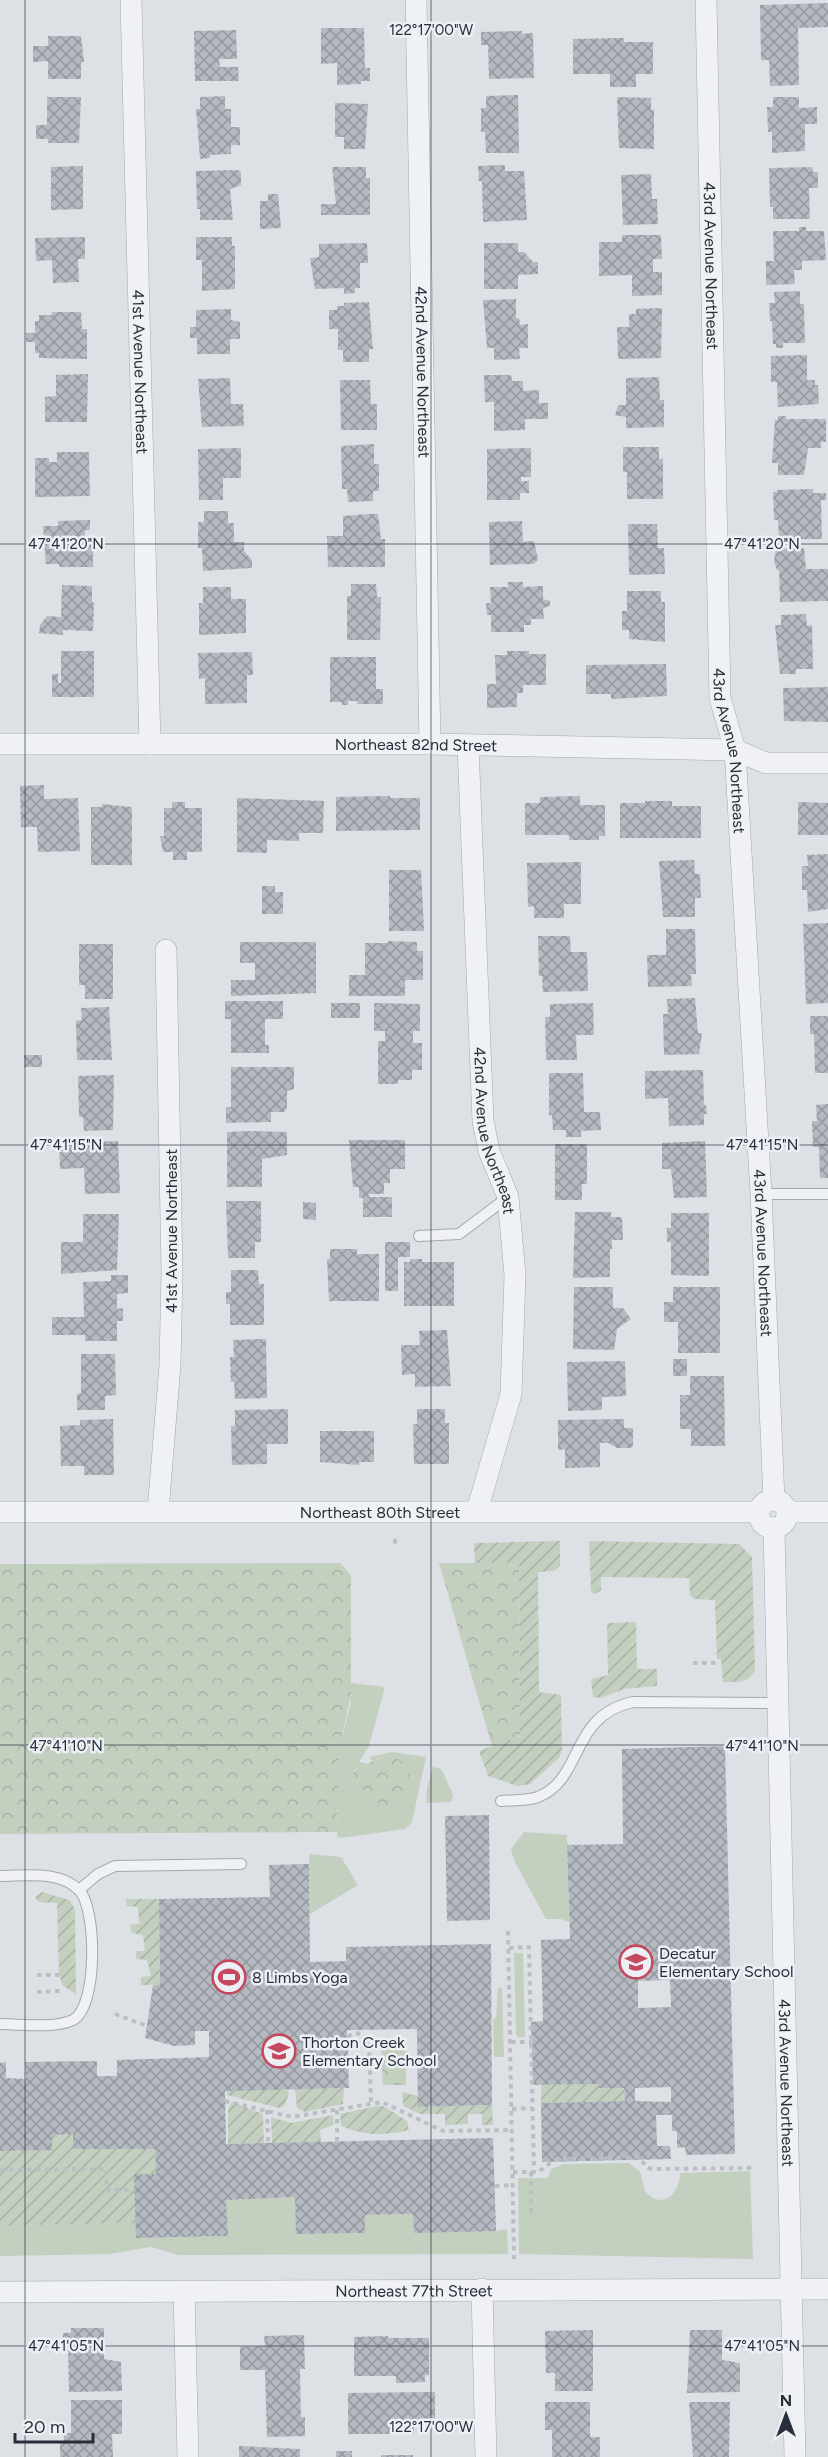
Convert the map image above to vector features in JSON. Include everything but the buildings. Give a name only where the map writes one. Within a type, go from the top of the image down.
[{"type":"street","name":"41st Avenue Northeast","points":[[131,0],[150,744]]},
{"type":"street","name":"42nd Avenue Northeast","points":[[416,0],[430,744]]},
{"type":"street","name":"43rd Avenue Northeast","points":[[706,0],[720,698],[735,750],[761,1194],[774,1508],[764,1525],[774,1528],[795,2457]]},
{"type":"street","name":"Northeast 82nd Street","points":[[0,744],[430,744],[735,750],[766,763],[828,763]]},
{"type":"street","name":"42nd Avenue Northeast","points":[[468,745],[483,1121],[489,1151],[508,1197],[515,1275],[511,1394],[477,1511]]},
{"type":"street","name":"41st Avenue Northeast","points":[[158,1511],[170,1365],[172,1284],[166,950]]},
{"type":"street","name":"Northeast 80th Street","points":[[0,1512],[774,1508],[828,1512]]},
{"type":"street","points":[[482,2289],[486,2457]]},
{"type":"street","name":"Northeast 77th Street","points":[[0,2292],[828,2289]]},
{"type":"street","points":[[184,2291],[188,2457]]},
{"type":"lane","points":[[761,1194],[828,1194]]},
{"type":"lane","points":[[418,1236],[459,1234],[508,1197]]},
{"type":"lane","points":[[501,1801],[530,1799],[547,1792],[569,1767],[590,1727],[619,1705],[633,1702],[779,1703]]},
{"type":"lane","points":[[79,1890],[98,1874],[115,1866],[241,1864]]},
{"type":"lane","points":[[0,1876],[57,1877],[79,1890],[87,1901],[90,1916],[91,1977],[85,2009],[75,2019],[62,2024],[0,2024]]},
{"type":"path","points":[[395,1539],[395,1548]]},
{"type":"path","points":[[693,1663],[716,1663]]},
{"type":"path","points":[[508,1931],[514,2259]]},
{"type":"path","points":[[509,1948],[529,1947],[532,2108],[531,2216]]},
{"type":"path","points":[[37,1975],[61,1975]]},
{"type":"path","points":[[38,1992],[61,1991]]},
{"type":"path","points":[[116,2014],[147,2026]]},
{"type":"path","points":[[348,2037],[354,2033],[362,2034],[369,2043],[371,2103]]},
{"type":"path","points":[[511,2042],[531,2042]]},
{"type":"path","points":[[225,2101],[292,2117],[382,2102],[443,2131],[512,2130]]},
{"type":"path","points":[[512,2109],[532,2108]]},
{"type":"path","points":[[267,2110],[268,2143]]},
{"type":"path","points":[[337,2110],[337,2141]]},
{"type":"path","points":[[513,2172],[542,2170],[556,2159],[638,2157],[648,2168],[654,2169],[753,2168]]},
{"type":"path","points":[[0,2170],[106,2169],[107,2190],[135,2190]]},
{"type":"path","points":[[495,2186],[513,2185]]},
{"type":"green space","points":[[560,1541],[560,1567],[554,1571],[538,1572],[539,1692],[561,1695],[562,1749],[559,1758],[530,1784],[518,1786],[488,1776],[479,1751],[520,1736],[519,1563],[475,1563],[474,1543]]},
{"type":"green space","points":[[589,1541],[739,1544],[752,1557],[755,1669],[753,1674],[746,1680],[723,1682],[721,1659],[717,1659],[715,1600],[694,1599],[690,1595],[689,1578],[601,1577],[601,1590],[595,1594],[591,1592]]},
{"type":"green space","points":[[340,1563],[351,1576],[351,1683],[385,1687],[369,1746],[354,1770],[354,1793],[364,1790],[378,1802],[387,1804],[397,1802],[387,1756],[372,1761],[369,1757],[392,1752],[426,1757],[412,1822],[405,1829],[340,1838],[337,1836],[339,1751],[351,1702],[234,1564]]},
{"type":"green space","points":[[340,1563],[351,1576],[351,1694],[339,1751],[337,1832],[0,1834],[0,1564]]},
{"type":"green space","points":[[439,1563],[519,1563],[520,1736],[492,1746]]},
{"type":"green space","points":[[636,1622],[637,1669],[657,1669],[657,1686],[624,1689],[601,1698],[593,1697],[591,1679],[608,1675],[607,1623]]},
{"type":"green space","points":[[387,1756],[402,1762],[410,1771],[410,1783],[406,1793],[398,1801],[388,1805],[376,1802],[364,1790],[354,1793],[352,1778],[358,1761],[365,1764]]},
{"type":"green space","points":[[433,1766],[442,1770],[453,1795],[451,1802],[426,1803],[427,1788]]},
{"type":"green space","points":[[524,1832],[567,1835],[569,1922],[561,1919],[546,1919],[514,1860],[511,1849]]},
{"type":"green space","points":[[309,1854],[341,1857],[358,1885],[310,1914]]},
{"type":"green space","points":[[42,1892],[69,1900],[75,1909],[76,1994],[62,1985],[59,1972],[57,1903],[39,1902],[35,1897]]},
{"type":"green space","points":[[126,1899],[159,1899],[160,1985],[141,1985],[141,1977],[151,1976],[147,1960],[136,1959],[136,1951],[145,1951],[143,1935],[132,1933],[130,1925],[142,1923],[139,1922],[138,1907],[127,1906]]},
{"type":"green space","points":[[514,1953],[523,1953],[525,2037],[518,2037],[516,2034]]},
{"type":"green space","points":[[498,1987],[502,1988],[504,2057],[494,2057],[493,2019],[496,2018]]},
{"type":"green space","points":[[406,2044],[406,2085],[383,2085],[381,2045]]},
{"type":"green space","points":[[599,2084],[624,2088],[625,2101],[541,2103],[541,2085]]},
{"type":"green space","points":[[283,2088],[289,2094],[284,2106],[279,2108],[227,2095],[227,2090]]},
{"type":"green space","points":[[344,2088],[343,2104],[305,2112],[297,2108],[295,2089]]},
{"type":"green space","points":[[402,2092],[418,2096],[418,2107],[492,2105],[493,2125],[482,2125],[482,2114],[468,2114],[468,2124],[445,2125],[445,2114],[420,2114],[403,2106]]},
{"type":"green space","points":[[232,2102],[263,2114],[264,2143],[228,2144],[228,2109]]},
{"type":"green space","points":[[383,2106],[407,2121],[409,2130],[374,2134],[341,2126],[340,2114]]},
{"type":"green space","points":[[333,2115],[334,2125],[320,2130],[321,2142],[272,2143],[271,2117],[292,2123]]},
{"type":"green space","points":[[73,2134],[73,2149],[155,2149],[156,2174],[136,2223],[0,2226],[0,2151],[52,2150],[52,2135]]},
{"type":"green space","points":[[629,2163],[640,2172],[645,2191],[658,2200],[664,2200],[673,2193],[680,2173],[750,2171],[753,2259],[519,2254],[518,2178],[548,2178],[551,2169],[564,2164]]},
{"type":"green space","points":[[295,2197],[297,2234],[364,2233],[365,2215],[413,2214],[496,2231],[507,2229],[508,2254],[179,2255],[151,2247],[110,2254],[0,2256],[0,2226],[136,2223],[137,2238],[227,2236],[226,2200]]},
{"type":"place","name":"Decatur Elementary School","points":[[636,1962]]},
{"type":"place","name":"8 Limbs Yoga","points":[[229,1977]]},
{"type":"place","name":"Thorton Creek Elementary School","points":[[279,2051]]}]
